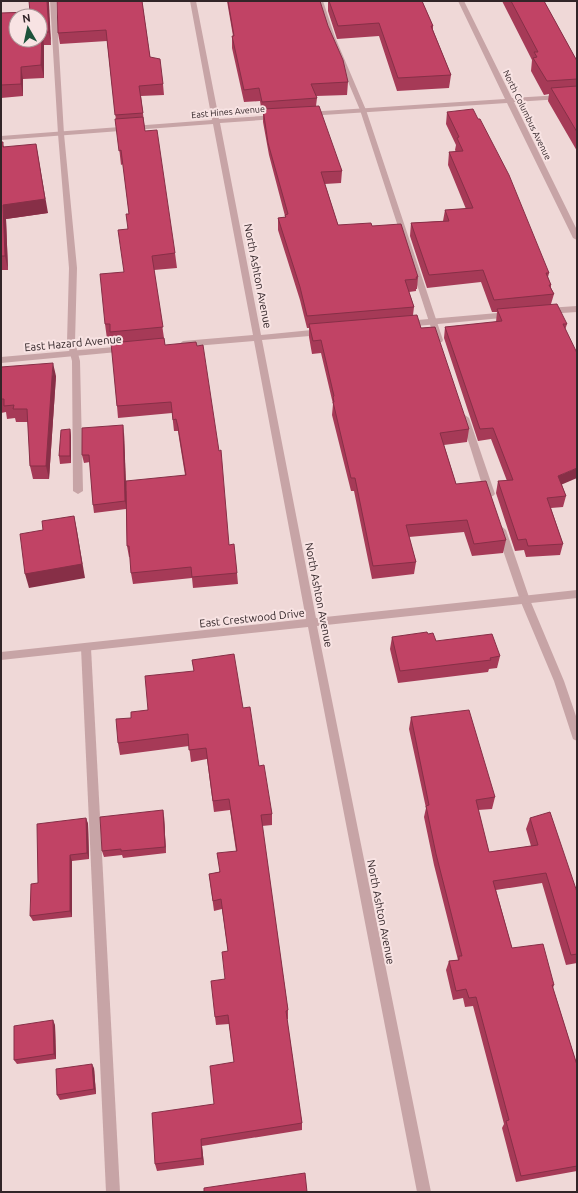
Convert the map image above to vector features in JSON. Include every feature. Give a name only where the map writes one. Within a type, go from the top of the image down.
[{"type":"street","points":[[53,1],[61,134],[73,268],[71,342],[76,361],[78,491]]},
{"type":"street","name":"North Ashton Avenue","points":[[193,1],[312,624],[424,1192]]},
{"type":"street","points":[[320,1],[332,37],[363,110],[443,352]]},
{"type":"street","name":"North Columbus Avenue","points":[[461,1],[577,238]]},
{"type":"street","points":[[301,115],[577,96]]},
{"type":"street","name":"East Hines Avenue","points":[[1,138],[285,116]]},
{"type":"street","points":[[539,312],[577,308]]},
{"type":"street","points":[[393,325],[516,314]]},
{"type":"street","points":[[174,345],[330,331]]},
{"type":"street","name":"East Hazard Avenue","points":[[1,360],[136,348]]},
{"type":"street","points":[[463,412],[492,502]]},
{"type":"street","points":[[500,525],[525,600],[558,681],[577,736]]},
{"type":"street","name":"East Crestwood Drive","points":[[1,656],[312,624],[577,594]]},
{"type":"street","points":[[86,648],[113,1192]]},
{"type":"building","points":[[29,1],[47,1],[47,8],[30,8]]},
{"type":"building","points":[[57,1],[142,1],[150,57],[160,59],[163,84],[139,86],[143,113],[115,115],[106,30],[58,33]]},
{"type":"building","points":[[228,1],[320,1],[328,26],[343,60],[348,82],[311,84],[317,98],[262,102],[259,88],[244,90],[232,36],[234,36]]},
{"type":"building","points":[[329,1],[422,1],[451,75],[398,78],[379,23],[338,26]]},
{"type":"building","points":[[511,1],[544,1],[577,61],[577,79],[547,81],[533,58],[537,57],[534,52],[538,52]]},
{"type":"building","points":[[1,13],[8,13],[8,48],[42,48],[41,65],[21,67],[21,84],[1,85]]},
{"type":"building","points":[[577,86],[577,132],[551,88]]},
{"type":"building","points":[[319,106],[342,171],[321,172],[338,225],[371,223],[372,226],[401,224],[418,277],[416,277],[417,279],[405,280],[414,307],[307,316],[300,287],[278,218],[286,217],[285,215],[288,214],[268,143],[263,109]]},
{"type":"building","points":[[473,109],[478,119],[480,119],[509,175],[549,273],[546,273],[551,285],[549,285],[554,294],[494,300],[483,270],[429,275],[411,223],[449,221],[445,210],[473,208],[449,152],[463,151],[457,138],[459,137],[447,112]]},
{"type":"building","points":[[143,117],[145,131],[157,130],[175,253],[152,256],[163,327],[110,332],[110,324],[105,324],[100,274],[124,272],[118,230],[128,229],[126,214],[129,214],[121,150],[119,151],[115,119]]},
{"type":"building","points":[[1,142],[3,142],[3,147],[36,144],[45,199],[3,205],[5,256],[1,256]]},
{"type":"building","points":[[557,304],[567,324],[563,324],[577,353],[577,468],[558,476],[566,496],[547,498],[563,544],[528,546],[526,539],[518,540],[498,481],[513,480],[493,428],[480,429],[445,327],[502,321],[497,309]]},
{"type":"building","points":[[417,315],[421,328],[435,327],[469,429],[440,433],[456,484],[486,481],[506,540],[474,544],[467,520],[406,525],[416,562],[373,566],[355,478],[351,478],[333,402],[334,396],[321,340],[313,341],[309,324]]},
{"type":"building","points":[[164,338],[165,345],[196,342],[197,346],[203,345],[219,451],[221,450],[229,545],[234,544],[237,573],[192,577],[191,567],[131,573],[129,546],[127,546],[126,481],[186,475],[178,427],[176,419],[173,420],[171,402],[117,406],[111,343]]},
{"type":"building","points":[[53,363],[46,466],[30,466],[27,409],[13,409],[14,405],[4,406],[4,399],[1,399],[1,367]]},
{"type":"building","points":[[123,425],[125,501],[93,505],[89,455],[82,455],[82,428]]},
{"type":"building","points":[[70,429],[70,456],[59,456],[61,430]]},
{"type":"building","points":[[74,516],[82,564],[25,574],[20,534],[43,530],[42,521]]},
{"type":"building","points":[[427,632],[428,634],[433,633],[436,641],[492,634],[500,656],[490,658],[491,660],[400,671],[392,637]]},
{"type":"building","points":[[234,654],[243,708],[250,707],[259,766],[264,765],[272,814],[261,815],[302,1123],[201,1139],[202,1158],[155,1164],[152,1113],[214,1104],[210,1066],[234,1062],[228,1015],[215,1017],[211,981],[225,979],[222,952],[228,951],[221,899],[213,901],[209,874],[220,872],[217,853],[237,851],[229,799],[213,801],[206,748],[189,750],[188,734],[118,743],[116,719],[131,718],[131,712],[148,710],[145,676],[194,671],[192,660]]},
{"type":"building","points":[[469,710],[495,797],[476,800],[489,852],[538,845],[530,818],[550,812],[577,892],[577,954],[571,955],[546,873],[493,881],[512,948],[543,944],[554,985],[552,985],[577,1065],[577,1166],[521,1176],[506,1121],[509,1120],[476,997],[469,998],[466,989],[456,991],[449,961],[459,960],[459,956],[462,956],[436,854],[426,806],[429,805],[411,717]]},
{"type":"building","points":[[163,810],[165,847],[121,851],[121,849],[102,851],[100,817]]},
{"type":"building","points":[[86,818],[87,853],[70,855],[70,911],[30,916],[31,884],[38,883],[37,824]]},
{"type":"building","points":[[53,1020],[54,1054],[14,1060],[14,1026]]},
{"type":"building","points":[[92,1064],[94,1089],[57,1095],[56,1069]]},
{"type":"building","points":[[305,1173],[307,1192],[204,1192],[204,1188]]}]
